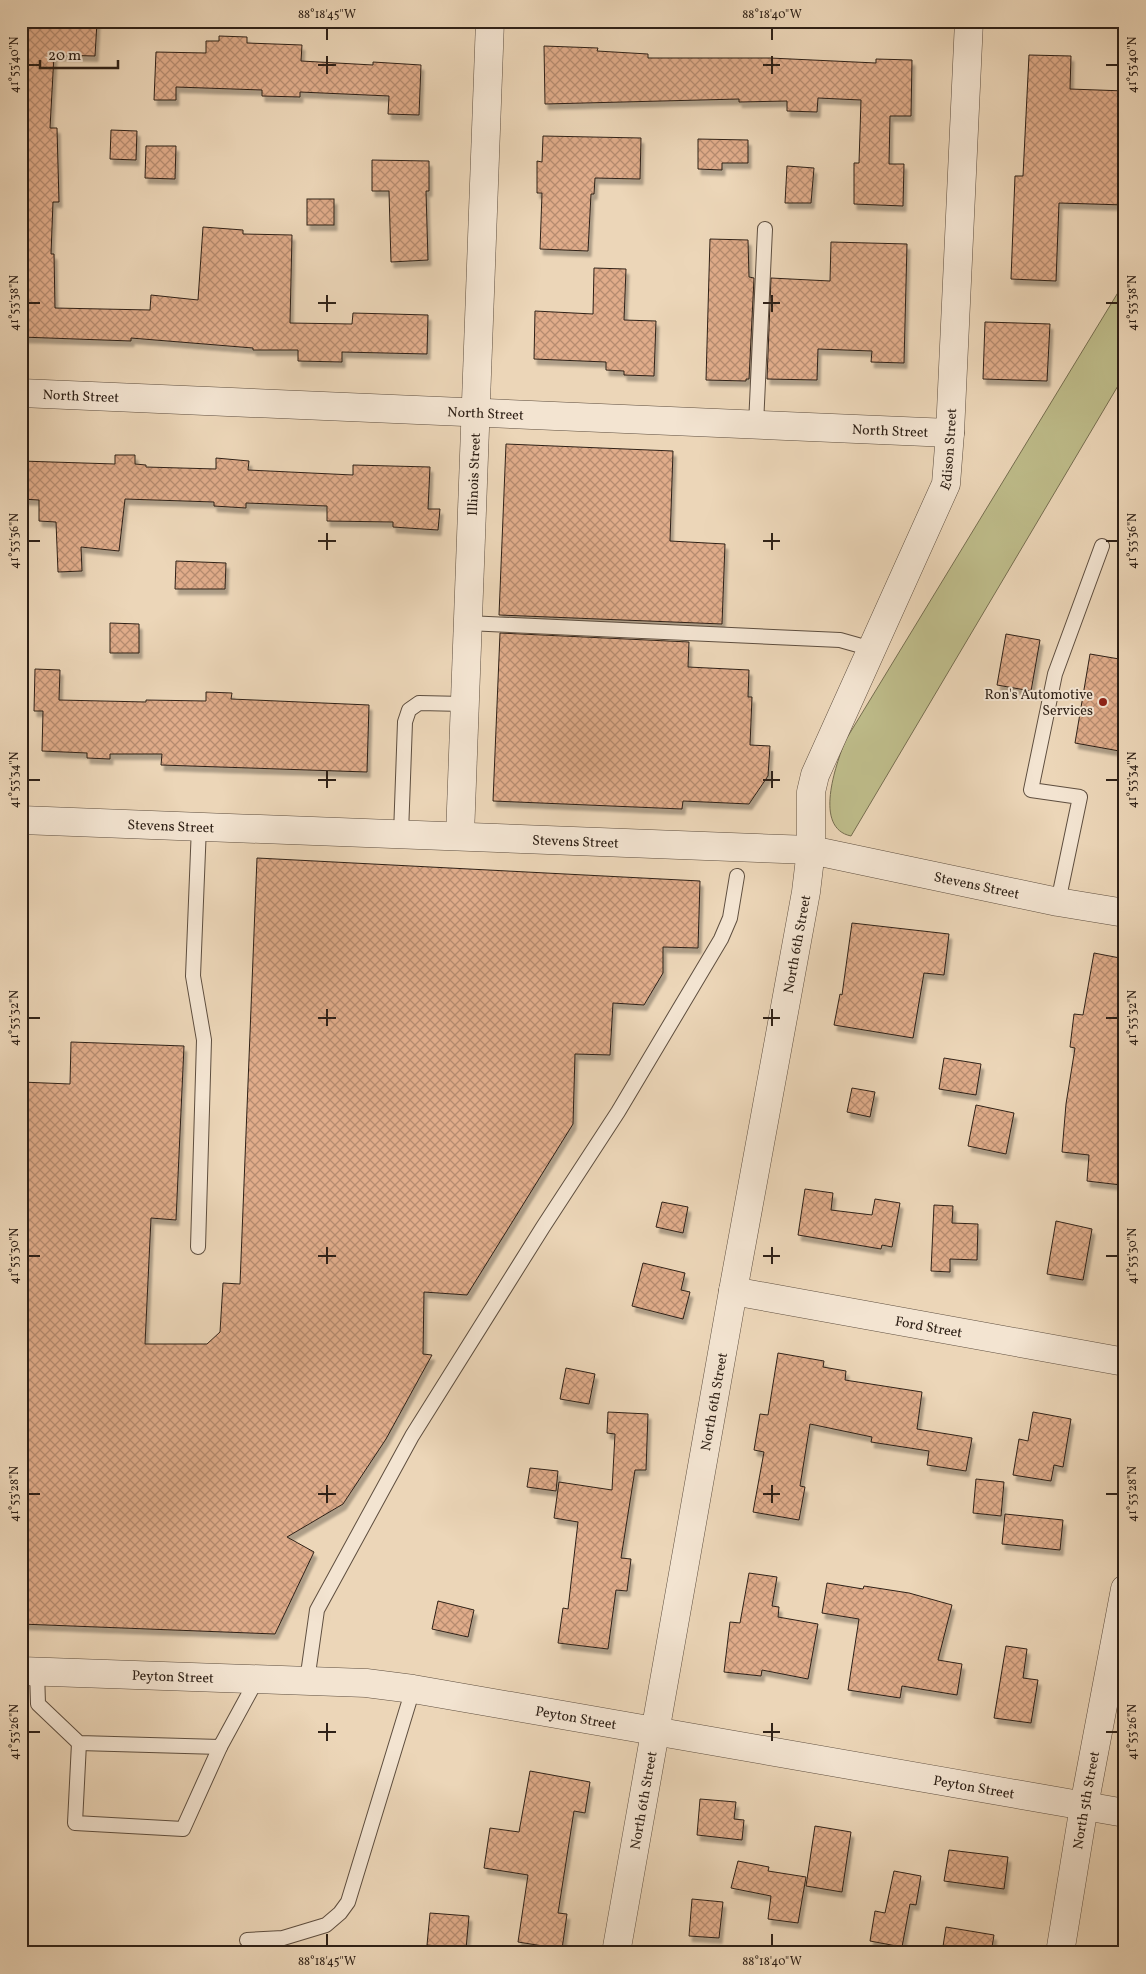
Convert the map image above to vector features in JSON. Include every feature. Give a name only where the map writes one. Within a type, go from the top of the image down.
[{"type":"street","name":"Illinois Street","points":[[460,836],[490,21]]},
{"type":"street","name":"Edison Street","points":[[811,850],[812,792],[815,775],[946,484],[969,21]]},
{"type":"street","name":"North Street","points":[[21,394],[950,433]]},
{"type":"street","name":"Stevens Street","points":[[21,820],[811,850],[1058,902],[1125,913]]},
{"type":"street","name":"North 6th Street","points":[[616,1953],[733,1291],[806,892],[811,850]]},
{"type":"street","name":"Ford Street","points":[[733,1291],[1125,1362]]},
{"type":"street","name":"North 5th Street","points":[[1060,1953],[1084,1806],[1125,1589]]},
{"type":"street","name":"Peyton Street","points":[[29,1671],[366,1683],[413,1689],[1125,1813]]},
{"type":"lane","points":[[756,426],[765,229]]},
{"type":"lane","points":[[1058,902],[1080,797],[1030,790],[1054,674],[1102,546]]},
{"type":"lane","points":[[467,624],[821,638],[840,640],[872,649]]},
{"type":"lane","points":[[401,834],[405,722],[409,710],[418,703],[464,704]]},
{"type":"lane","points":[[198,1247],[204,1040],[194,976],[199,826]]},
{"type":"lane","points":[[307,1681],[317,1610],[412,1436],[618,1112],[721,939],[730,918],[736,876]]},
{"type":"lane","points":[[29,1671],[38,1704],[79,1743],[220,1747]]},
{"type":"lane","points":[[79,1743],[75,1823],[182,1829],[220,1747],[257,1679]]},
{"type":"lane","points":[[247,1940],[283,1938],[326,1925],[340,1914],[348,1902],[413,1689]]},
{"type":"shaded area","points":[[1125,281],[1125,374],[851,836],[839,831],[833,821],[830,809],[830,794],[845,741]]},
{"type":"building","points":[[21,21],[97,22],[95,56],[54,55],[50,128],[57,128],[59,202],[53,202],[51,254],[54,254],[55,308],[150,310],[151,295],[198,300],[203,227],[243,230],[243,234],[292,235],[290,323],[352,324],[353,313],[428,315],[427,354],[342,352],[342,362],[298,361],[298,350],[253,350],[253,348],[131,338],[131,341],[21,337]]},
{"type":"building","points":[[219,36],[247,37],[247,43],[302,45],[301,61],[373,65],[373,62],[421,65],[419,115],[388,114],[389,96],[300,92],[300,97],[262,96],[262,90],[176,87],[176,100],[154,100],[156,52],[206,53],[206,41],[219,41]]},
{"type":"building","points":[[544,46],[598,48],[597,51],[648,54],[648,58],[770,58],[876,63],[876,59],[912,60],[911,116],[890,116],[889,164],[904,164],[903,206],[854,204],[854,163],[859,163],[861,100],[818,98],[817,112],[787,111],[787,101],[739,102],[739,99],[545,104]]},
{"type":"building","points":[[1029,55],[1071,56],[1070,89],[1125,91],[1125,205],[1059,203],[1056,281],[1011,279],[1015,176],[1023,176]]},
{"type":"building","points":[[111,130],[137,131],[136,160],[110,159]]},
{"type":"building","points":[[543,136],[641,138],[640,179],[595,178],[594,194],[591,194],[588,251],[540,249],[542,193],[537,193],[537,161],[542,162]]},
{"type":"building","points":[[698,139],[748,140],[748,163],[722,163],[722,170],[698,169]]},
{"type":"building","points":[[146,146],[176,146],[175,179],[145,178]]},
{"type":"building","points":[[372,160],[429,161],[429,191],[426,191],[428,260],[391,262],[389,191],[372,191]]},
{"type":"building","points":[[787,166],[814,168],[811,203],[785,203]]},
{"type":"building","points":[[307,199],[334,199],[334,225],[307,225]]},
{"type":"building","points":[[710,239],[748,240],[749,277],[754,278],[749,379],[746,379],[746,381],[706,380]]},
{"type":"building","points":[[831,242],[907,244],[904,363],[871,362],[872,351],[818,349],[817,380],[767,379],[771,278],[830,281]]},
{"type":"building","points":[[594,268],[626,269],[624,320],[656,321],[654,376],[624,375],[624,371],[606,370],[606,362],[534,359],[535,311],[593,314]]},
{"type":"building","points":[[985,322],[1050,324],[1047,381],[983,379]]},
{"type":"building","points":[[506,444],[673,451],[670,541],[725,544],[722,624],[499,615]]},
{"type":"building","points":[[115,455],[135,455],[135,464],[146,465],[146,467],[216,469],[216,458],[249,461],[248,470],[353,475],[353,465],[430,467],[428,509],[440,509],[438,530],[393,527],[393,522],[327,521],[327,506],[246,503],[246,508],[214,506],[214,502],[125,499],[119,551],[81,547],[82,571],[58,572],[56,522],[39,521],[39,500],[21,499],[21,461],[115,464]]},
{"type":"building","points":[[176,561],[226,563],[225,589],[175,589]]},
{"type":"building","points":[[110,623],[139,624],[139,653],[110,653]]},
{"type":"building","points":[[500,633],[689,642],[688,667],[749,670],[748,697],[752,697],[750,745],[770,746],[768,776],[749,804],[683,801],[682,809],[493,801]]},
{"type":"building","points":[[1006,634],[1040,640],[1031,691],[997,685]]},
{"type":"building","name":"Ron's Automotive Services","points":[[1090,654],[1125,660],[1125,752],[1075,743]]},
{"type":"building","points":[[35,669],[60,670],[59,700],[206,701],[206,692],[232,693],[231,699],[369,705],[367,772],[161,765],[162,754],[110,754],[110,759],[87,758],[87,753],[42,751],[43,711],[34,711]]},
{"type":"building","points":[[257,858],[700,881],[698,948],[663,947],[663,973],[644,1005],[613,1003],[610,1055],[575,1054],[573,1124],[467,1295],[424,1292],[423,1354],[432,1355],[386,1439],[343,1504],[287,1537],[314,1552],[275,1634],[21,1624],[21,1082],[70,1084],[71,1042],[184,1046],[176,1220],[151,1218],[145,1344],[207,1344],[220,1332],[223,1283],[240,1284]]},
{"type":"building","points":[[852,923],[949,934],[944,975],[924,973],[913,1038],[834,1025],[840,994],[842,995]]},
{"type":"building","points":[[1094,953],[1125,959],[1125,1143],[1121,1185],[1087,1181],[1089,1155],[1062,1152],[1066,1104],[1075,1048],[1070,1047],[1074,1014],[1083,1015]]},
{"type":"building","points":[[944,1058],[981,1064],[976,1095],[939,1089]]},
{"type":"building","points":[[852,1088],[875,1092],[870,1117],[847,1112]]},
{"type":"building","points":[[976,1105],[1014,1113],[1006,1154],[968,1146]]},
{"type":"building","points":[[805,1189],[833,1193],[831,1210],[872,1215],[875,1199],[900,1203],[892,1247],[882,1245],[881,1249],[798,1235]]},
{"type":"building","points":[[662,1202],[688,1207],[683,1233],[656,1227]]},
{"type":"building","points":[[934,1205],[953,1206],[952,1223],[978,1224],[977,1260],[950,1259],[950,1272],[931,1271]]},
{"type":"building","points":[[1056,1221],[1092,1229],[1083,1280],[1047,1274]]},
{"type":"building","points":[[643,1263],[685,1273],[681,1290],[690,1292],[683,1319],[632,1306]]},
{"type":"building","points":[[778,1353],[824,1361],[823,1367],[846,1371],[845,1380],[922,1392],[917,1429],[972,1438],[966,1471],[927,1465],[929,1451],[871,1442],[872,1437],[810,1424],[800,1486],[805,1487],[799,1520],[753,1512],[764,1452],[754,1450],[760,1414],[768,1415]]},
{"type":"building","points":[[566,1368],[595,1374],[589,1404],[560,1399]]},
{"type":"building","points":[[608,1412],[648,1414],[646,1470],[635,1470],[621,1558],[631,1559],[627,1591],[616,1590],[608,1649],[558,1643],[563,1608],[568,1609],[578,1522],[554,1518],[559,1482],[612,1490],[615,1434],[607,1433]]},
{"type":"building","points":[[1033,1412],[1071,1419],[1063,1467],[1054,1465],[1051,1481],[1013,1475],[1019,1439],[1028,1441]]},
{"type":"building","points":[[530,1468],[558,1471],[556,1491],[527,1487]]},
{"type":"building","points":[[976,1479],[1004,1482],[1001,1516],[973,1513]]},
{"type":"building","points":[[1005,1514],[1063,1520],[1060,1550],[1002,1544]]},
{"type":"building","points":[[749,1573],[777,1577],[772,1606],[779,1607],[778,1617],[818,1624],[808,1679],[762,1670],[761,1676],[724,1672],[730,1622],[740,1623]]},
{"type":"building","points":[[827,1583],[863,1589],[864,1586],[909,1593],[952,1605],[938,1660],[962,1664],[957,1695],[902,1686],[900,1698],[848,1690],[859,1619],[822,1613]]},
{"type":"building","points":[[438,1601],[474,1610],[468,1637],[432,1629]]},
{"type":"building","points":[[1006,1646],[1027,1649],[1023,1678],[1038,1680],[1031,1723],[994,1718]]},
{"type":"building","points":[[530,1771],[590,1782],[585,1813],[574,1811],[558,1913],[567,1914],[562,1949],[518,1942],[528,1875],[484,1868],[490,1828],[519,1832]]},
{"type":"building","points":[[700,1799],[736,1802],[734,1819],[744,1820],[742,1840],[697,1835]]},
{"type":"building","points":[[815,1826],[851,1832],[842,1892],[806,1886]]},
{"type":"building","points":[[949,1850],[1008,1857],[1004,1889],[944,1881]]},
{"type":"building","points":[[738,1861],[769,1867],[768,1871],[806,1877],[798,1923],[768,1919],[771,1896],[731,1888]]},
{"type":"building","points":[[894,1871],[921,1876],[916,1905],[910,1904],[902,1947],[870,1941],[875,1911],[885,1913]]},
{"type":"building","points":[[692,1899],[723,1902],[719,1938],[689,1936]]},
{"type":"building","points":[[430,1913],[469,1916],[466,1949],[427,1945]]},
{"type":"building","points":[[946,1927],[994,1935],[991,1953],[942,1953]]},
{"type":"place","name":"Ron's Automotive Services","points":[[1103,702]]}]
